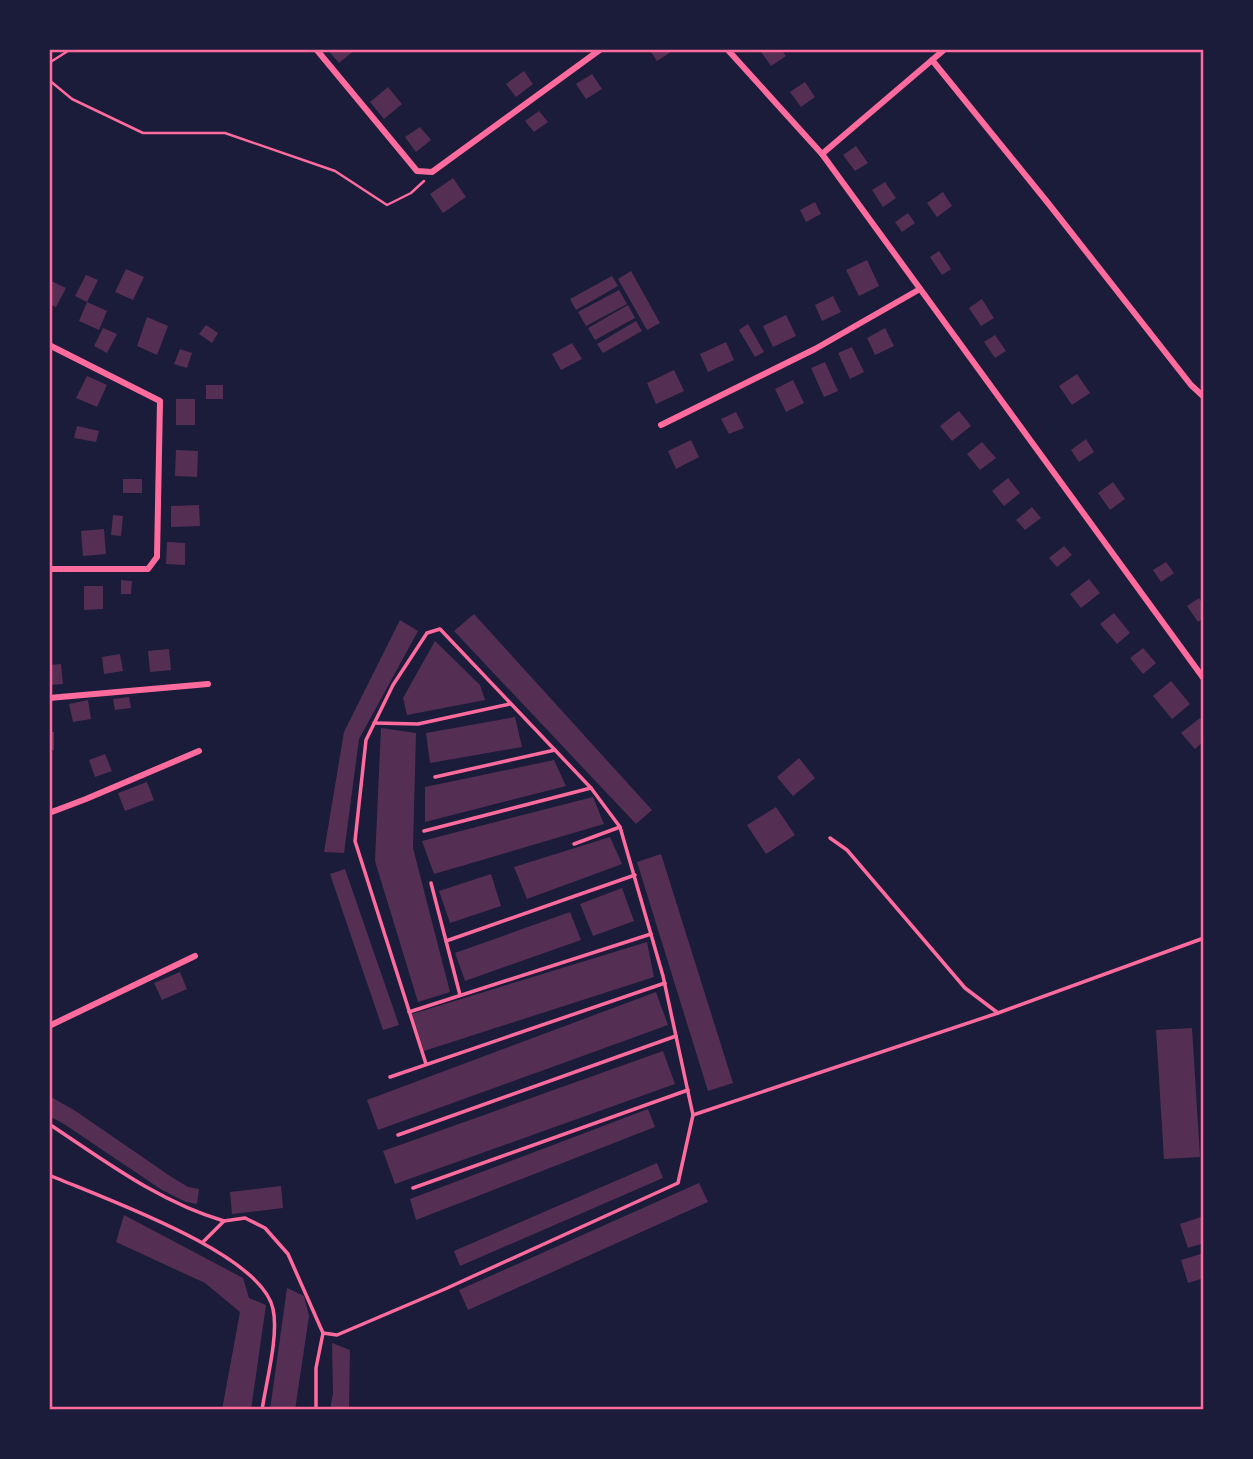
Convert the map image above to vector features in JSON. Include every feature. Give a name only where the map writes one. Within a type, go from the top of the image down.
[{"type":"street","points":[[316,49],[417,171],[432,172],[601,49]]},
{"type":"street","points":[[727,49],[822,154],[1204,679]]},
{"type":"street","points":[[822,154],[945,49]]},
{"type":"street","points":[[932,60],[1048,202],[1191,385],[1204,397]]},
{"type":"street","points":[[661,425],[815,349],[920,289]]},
{"type":"street","points":[[49,345],[160,401],[157,556],[148,569],[49,569]]},
{"type":"street","points":[[49,698],[208,684]]},
{"type":"street","points":[[49,813],[199,751]]},
{"type":"street","points":[[49,1026],[195,956]]},
{"type":"lane","points":[[323,1333],[337,1335],[678,1183],[693,1115],[665,983],[620,827],[591,788],[440,629],[427,633],[393,685],[366,740],[355,841],[426,1064]]},
{"type":"lane","points":[[374,723],[418,724],[511,704]]},
{"type":"lane","points":[[435,777],[555,750]]},
{"type":"lane","points":[[424,831],[591,788]]},
{"type":"lane","points":[[574,844],[620,827]]},
{"type":"lane","points":[[830,838],[847,850],[965,988],[998,1013]]},
{"type":"lane","points":[[446,941],[635,876]]},
{"type":"lane","points":[[431,883],[460,995]]},
{"type":"lane","points":[[409,1012],[652,934]]},
{"type":"lane","points":[[693,1115],[998,1013],[1204,938]]},
{"type":"lane","points":[[390,1077],[665,983]]},
{"type":"lane","points":[[398,1135],[676,1036]]},
{"type":"lane","points":[[413,1188],[688,1090]]},
{"type":"lane","points":[[49,1124],[166,1199],[196,1213],[225,1222],[245,1218],[265,1228],[288,1254],[323,1333],[316,1368],[316,1410]]},
{"type":"lane","points":[[49,1175],[204,1242],[253,1276],[264,1288],[273,1307],[275,1324],[262,1410]]},
{"type":"lane","points":[[204,1242],[225,1222]]},
{"type":"path","points":[[49,63],[71,49]]},
{"type":"path","points":[[49,80],[72,99],[143,133],[225,133],[335,171],[387,205],[411,193],[432,172]]},
{"type":"building","points":[[327,49],[356,49],[339,63]]},
{"type":"building","points":[[649,49],[669,49],[671,52],[657,61]]},
{"type":"building","points":[[759,49],[781,49],[786,56],[771,66]]},
{"type":"building","points":[[524,71],[533,84],[516,97],[506,84]]},
{"type":"building","points":[[592,74],[602,89],[586,99],[576,84]]},
{"type":"building","points":[[805,82],[815,97],[801,107],[790,92]]},
{"type":"building","points":[[388,87],[402,104],[384,119],[370,102]]},
{"type":"building","points":[[539,111],[548,122],[534,132],[525,121]]},
{"type":"building","points":[[420,127],[431,140],[416,152],[405,137]]},
{"type":"building","points":[[856,146],[868,163],[855,171],[843,155]]},
{"type":"building","points":[[453,178],[466,197],[443,213],[430,194]]},
{"type":"building","points":[[885,182],[896,198],[883,207],[872,190]]},
{"type":"building","points":[[943,192],[952,206],[937,217],[927,203]]},
{"type":"building","points":[[815,202],[821,214],[806,222],[800,210]]},
{"type":"building","points":[[908,213],[915,223],[902,232],[895,222]]},
{"type":"building","points":[[939,251],[951,269],[942,275],[930,257]]},
{"type":"building","points":[[867,260],[879,286],[859,296],[846,270]]},
{"type":"building","points":[[126,269],[144,277],[133,300],[115,292]]},
{"type":"building","points":[[631,271],[660,323],[647,330],[618,279]]},
{"type":"building","points":[[86,275],[98,280],[87,302],[75,296]]},
{"type":"building","points":[[612,276],[618,286],[576,310],[570,299]]},
{"type":"building","points":[[49,280],[66,288],[56,307],[49,304]]},
{"type":"building","points":[[619,290],[627,304],[586,326],[578,312]]},
{"type":"building","points":[[833,296],[841,312],[822,321],[815,305]]},
{"type":"building","points":[[982,299],[994,318],[981,326],[969,308]]},
{"type":"building","points":[[87,302],[107,311],[99,330],[79,321]]},
{"type":"building","points":[[628,305],[635,318],[595,340],[588,328]]},
{"type":"building","points":[[786,315],[796,336],[773,347],[763,326]]},
{"type":"building","points":[[147,317],[168,326],[157,355],[137,346]]},
{"type":"building","points":[[636,321],[642,331],[603,353],[597,344]]},
{"type":"building","points":[[748,324],[764,352],[755,357],[739,330]]},
{"type":"building","points":[[206,325],[218,333],[212,343],[199,334]]},
{"type":"building","points":[[103,328],[117,334],[107,353],[94,346]]},
{"type":"building","points":[[885,328],[894,346],[875,355],[867,338]]},
{"type":"building","points":[[995,335],[1006,351],[995,358],[984,342]]},
{"type":"building","points":[[726,342],[734,360],[708,372],[700,354]]},
{"type":"building","points":[[572,343],[582,359],[561,370],[552,354]]},
{"type":"building","points":[[852,347],[864,372],[850,379],[838,353]]},
{"type":"building","points":[[180,349],[192,353],[187,368],[174,364]]},
{"type":"building","points":[[825,362],[838,391],[824,397],[811,368]]},
{"type":"building","points":[[674,370],[684,391],[656,404],[647,383]]},
{"type":"building","points":[[1077,374],[1090,393],[1072,405],[1059,386]]},
{"type":"building","points":[[87,376],[107,385],[97,407],[76,398]]},
{"type":"building","points":[[793,380],[804,403],[786,412],[775,389]]},
{"type":"building","points":[[206,385],[223,385],[223,399],[206,399]]},
{"type":"building","points":[[176,399],[195,399],[195,425],[176,425]]},
{"type":"building","points":[[959,411],[971,426],[952,441],[940,426]]},
{"type":"building","points":[[736,412],[744,428],[729,434],[721,419]]},
{"type":"building","points":[[77,426],[99,431],[96,442],[74,438]]},
{"type":"building","points":[[1086,439],[1094,452],[1079,462],[1071,450]]},
{"type":"building","points":[[691,440],[699,457],[676,469],[668,451]]},
{"type":"building","points":[[982,442],[996,458],[980,470],[967,454]]},
{"type":"building","points":[[176,450],[198,451],[197,477],[175,476]]},
{"type":"building","points":[[1008,478],[1020,493],[1004,506],[992,491]]},
{"type":"building","points":[[123,479],[142,479],[142,493],[123,493]]},
{"type":"building","points":[[1113,482],[1125,499],[1110,510],[1098,493]]},
{"type":"building","points":[[199,505],[200,526],[171,527],[171,506]]},
{"type":"building","points":[[1032,507],[1041,518],[1025,530],[1016,520]]},
{"type":"building","points":[[113,515],[123,516],[121,536],[111,535]]},
{"type":"building","points":[[104,529],[106,554],[83,556],[81,531]]},
{"type":"building","points":[[167,542],[185,543],[185,565],[166,564]]},
{"type":"building","points":[[1064,546],[1072,555],[1057,567],[1049,558]]},
{"type":"building","points":[[1166,562],[1174,573],[1161,582],[1153,570]]},
{"type":"building","points":[[1089,579],[1100,593],[1081,608],[1070,594]]},
{"type":"building","points":[[121,580],[132,581],[131,594],[121,594]]},
{"type":"building","points":[[84,586],[103,586],[103,609],[84,610]]},
{"type":"building","points":[[1199,598],[1204,606],[1204,618],[1198,622],[1187,606]]},
{"type":"building","points":[[1114,613],[1130,633],[1117,644],[1100,624]]},
{"type":"building","points":[[474,614],[652,810],[636,824],[454,631]]},
{"type":"building","points":[[400,620],[418,631],[359,739],[344,853],[324,852],[344,732]]},
{"type":"building","points":[[435,641],[480,685],[485,700],[407,715],[403,698]]},
{"type":"building","points":[[1143,648],[1156,663],[1143,674],[1130,658]]},
{"type":"building","points":[[169,649],[171,670],[150,672],[148,651]]},
{"type":"building","points":[[120,654],[123,671],[104,674],[102,657]]},
{"type":"building","points":[[61,664],[63,684],[50,685],[49,665]]},
{"type":"building","points":[[1171,681],[1190,704],[1172,719],[1153,696]]},
{"type":"building","points":[[129,697],[131,708],[115,710],[113,699]]},
{"type":"building","points":[[88,700],[91,719],[73,722],[69,704]]},
{"type":"building","points":[[515,717],[522,747],[430,763],[426,733]]},
{"type":"building","points":[[1200,718],[1204,724],[1204,741],[1195,749],[1181,733]]},
{"type":"building","points":[[381,728],[416,733],[413,848],[450,992],[418,1002],[375,861]]},
{"type":"building","points":[[49,732],[54,732],[54,750],[49,750]]},
{"type":"building","points":[[105,754],[112,771],[95,777],[89,760]]},
{"type":"building","points":[[799,758],[815,778],[793,796],[777,777]]},
{"type":"building","points":[[554,760],[566,786],[425,822],[425,787]]},
{"type":"building","points":[[147,782],[154,800],[125,811],[118,793]]},
{"type":"building","points":[[593,797],[604,824],[434,874],[422,841]]},
{"type":"building","points":[[776,807],[795,835],[766,854],[747,825]]},
{"type":"building","points":[[610,837],[622,864],[527,899],[514,867]]},
{"type":"building","points":[[661,854],[733,1083],[708,1091],[637,862]]},
{"type":"building","points":[[345,869],[399,1025],[383,1030],[330,874]]},
{"type":"building","points":[[491,874],[501,906],[450,923],[439,891]]},
{"type":"building","points":[[622,888],[634,921],[593,936],[580,904]]},
{"type":"building","points":[[570,912],[581,940],[465,981],[455,953]]},
{"type":"building","points":[[647,942],[654,977],[424,1051],[412,1014]]},
{"type":"building","points":[[180,972],[187,989],[162,1000],[154,983]]},
{"type":"building","points":[[656,992],[668,1025],[378,1130],[367,1100]]},
{"type":"building","points":[[1192,1028],[1200,1157],[1164,1159],[1156,1030]]},
{"type":"building","points":[[663,1051],[675,1084],[395,1184],[383,1151]]},
{"type":"building","points":[[49,1096],[74,1110],[170,1176],[188,1187],[199,1189],[197,1204],[186,1202],[162,1190],[49,1116]]},
{"type":"building","points":[[648,1109],[655,1127],[416,1220],[410,1199]]},
{"type":"building","points":[[657,1163],[663,1178],[460,1266],[454,1251]]},
{"type":"building","points":[[699,1183],[708,1202],[468,1310],[459,1290]]},
{"type":"building","points":[[281,1186],[283,1208],[232,1214],[230,1192]]},
{"type":"building","points":[[124,1215],[243,1278],[249,1298],[266,1305],[251,1410],[222,1410],[240,1312],[205,1283],[116,1242]]},
{"type":"building","points":[[1204,1216],[1204,1243],[1188,1248],[1180,1224]]},
{"type":"building","points":[[1204,1253],[1204,1278],[1188,1283],[1181,1260]]},
{"type":"building","points":[[287,1288],[304,1296],[309,1316],[295,1410],[270,1410]]},
{"type":"building","points":[[332,1343],[350,1350],[349,1410],[330,1410],[333,1393]]}]
